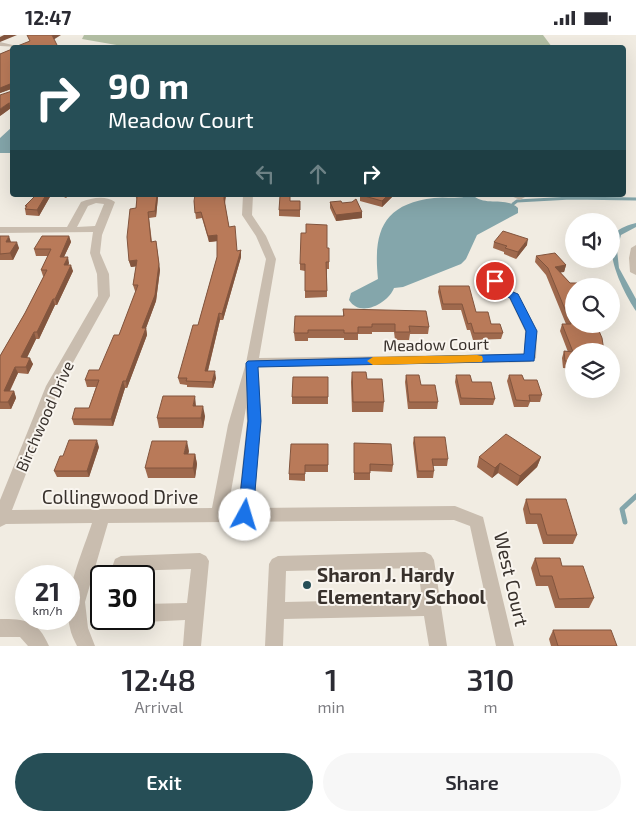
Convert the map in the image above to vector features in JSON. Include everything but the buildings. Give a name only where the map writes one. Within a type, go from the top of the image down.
[{"type":"street","points":[[219,515],[235,425],[252,363],[270,259],[261,236],[248,215],[248,197]]},
{"type":"street","name":"Birchwood Drive","points":[[0,518],[54,386],[104,296],[103,275],[95,253],[98,229],[110,202],[95,200],[84,204],[70,230]]},
{"type":"street","points":[[0,230],[98,229]]},
{"type":"street","points":[[636,248],[634,257],[636,272]]},
{"type":"street","name":"Meadow Court","points":[[252,363],[530,358],[531,331],[514,296],[504,292],[495,281]]},
{"type":"street","points":[[245,515],[254,421],[252,363]]},
{"type":"street","name":"Collingwood Drive","points":[[0,518],[455,513],[477,522]]},
{"type":"street","points":[[86,646],[79,628],[76,602],[102,516]]},
{"type":"street","name":"West Court","points":[[477,522],[505,646]]},
{"type":"street","points":[[274,646],[278,564],[425,560],[438,646]]},
{"type":"street","points":[[121,565],[200,561],[192,646]]},
{"type":"street","points":[[276,611],[433,607]]},
{"type":"street","points":[[155,613],[195,611]]},
{"type":"street","points":[[0,628],[24,628],[40,646]]},
{"type":"green space","points":[[84,35],[543,35],[550,45],[116,45],[82,39]]},
{"type":"water","points":[[10,129],[10,153],[0,153],[0,138]]},
{"type":"water","points":[[476,197],[483,200],[513,204],[518,208],[518,213],[477,235],[466,259],[461,264],[403,287],[394,288],[387,298],[374,306],[360,308],[354,306],[349,300],[351,293],[378,279],[377,247],[385,223],[403,206],[417,201],[438,198]]},
{"type":"water","points":[[636,223],[636,227],[621,235],[620,239],[620,230]]},
{"type":"water","points":[[615,268],[619,268],[636,299],[636,311],[626,295]]},
{"type":"waterway","points":[[513,204],[517,201],[571,198],[636,199]]},
{"type":"waterway","points":[[625,522],[622,509],[636,496]]},
{"type":"slow traffic","points":[[373,361],[477,359]]},
{"type":"place","name":"Sharon J. Hardy Elementary School","points":[[307,585]]},
{"type":"route","points":[[245,515],[254,421],[252,363],[530,358],[531,331],[514,296],[504,292],[495,281]]}]
